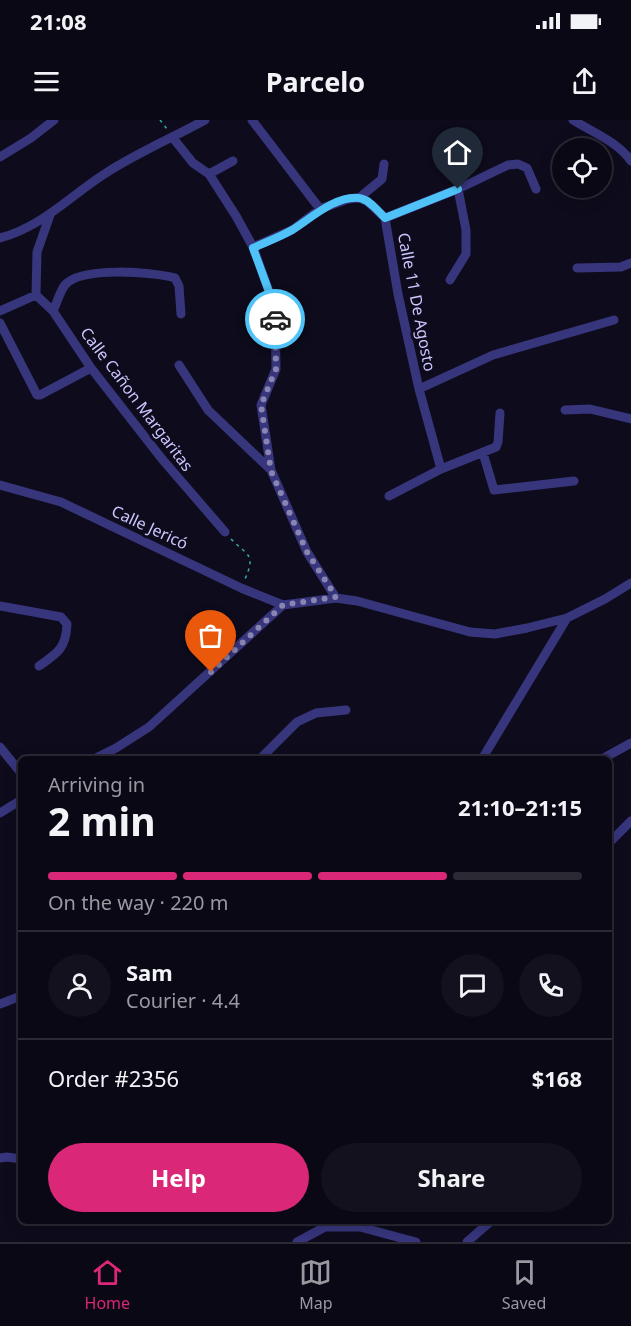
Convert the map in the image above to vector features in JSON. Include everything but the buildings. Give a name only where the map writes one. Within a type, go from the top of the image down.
[{"type":"street","points":[[0,157],[31,138],[54,120]]},
{"type":"street","points":[[0,238],[11,235],[50,215],[106,173],[205,120]]},
{"type":"street","points":[[252,120],[320,209]]},
{"type":"street","points":[[573,120],[626,153],[631,161]]},
{"type":"street","points":[[173,138],[194,163],[209,174],[236,216],[253,248],[275,308],[276,369],[261,405],[271,471],[307,552],[336,597]]},
{"type":"street","points":[[209,174],[233,161]]},
{"type":"street","points":[[253,248],[292,231],[320,209],[359,198],[382,179],[384,164]]},
{"type":"street","points":[[385,218],[458,189],[508,165],[518,164],[527,168],[536,189]]},
{"type":"street","points":[[450,280],[466,254],[466,230],[458,189]]},
{"type":"street","name":"Calle 11 De Agosto","points":[[359,198],[367,201],[385,218],[398,294],[419,389],[441,469]]},
{"type":"street","points":[[0,311],[36,295],[37,252],[50,215]]},
{"type":"street","points":[[577,268],[621,267],[631,263]]},
{"type":"street","points":[[53,310],[66,284],[80,275],[101,271],[175,278],[179,286],[181,314]]},
{"type":"street","name":"Calle Cañon Margaritas","points":[[36,295],[53,310],[91,368],[162,459],[225,532]]},
{"type":"street","points":[[419,389],[493,355],[614,320]]},
{"type":"street","points":[[0,323],[37,395],[91,368]]},
{"type":"street","points":[[179,365],[208,410],[271,471]]},
{"type":"street","points":[[565,410],[590,409],[631,419]]},
{"type":"street","points":[[389,496],[441,469],[496,447],[500,413]]},
{"type":"street","points":[[483,453],[494,490],[574,481]]},
{"type":"street","name":"Calle Jericó","points":[[0,485],[62,502],[241,588],[283,605]]},
{"type":"street","points":[[100,756],[149,727],[283,605],[336,597],[470,632],[495,634],[567,618],[631,583]]},
{"type":"street","points":[[0,606],[61,617],[68,624],[67,639],[58,653],[39,666]]},
{"type":"street","points":[[484,756],[567,618]]},
{"type":"street","points":[[263,756],[297,722],[316,713],[346,710]]},
{"type":"street","points":[[608,756],[631,743]]},
{"type":"street","points":[[0,747],[18,769]]},
{"type":"street","points":[[0,813],[18,802]]},
{"type":"street","points":[[612,840],[631,821]]},
{"type":"street","points":[[0,1004],[18,997]]},
{"type":"street","points":[[0,1158],[18,1159]]},
{"type":"street","points":[[467,1242],[488,1224]]},
{"type":"street","points":[[297,1242],[325,1227],[360,1227],[416,1242]]},
{"type":"path","points":[[225,532],[251,561],[241,588]]},
{"type":"way so far","points":[[211,672],[283,605],[336,597],[307,552],[271,471],[261,405],[276,369],[275,319]]},
{"type":"route","points":[[275,319],[275,308],[253,248],[292,231],[320,209],[348,200],[359,198],[367,201],[385,218],[458,189]]}]
